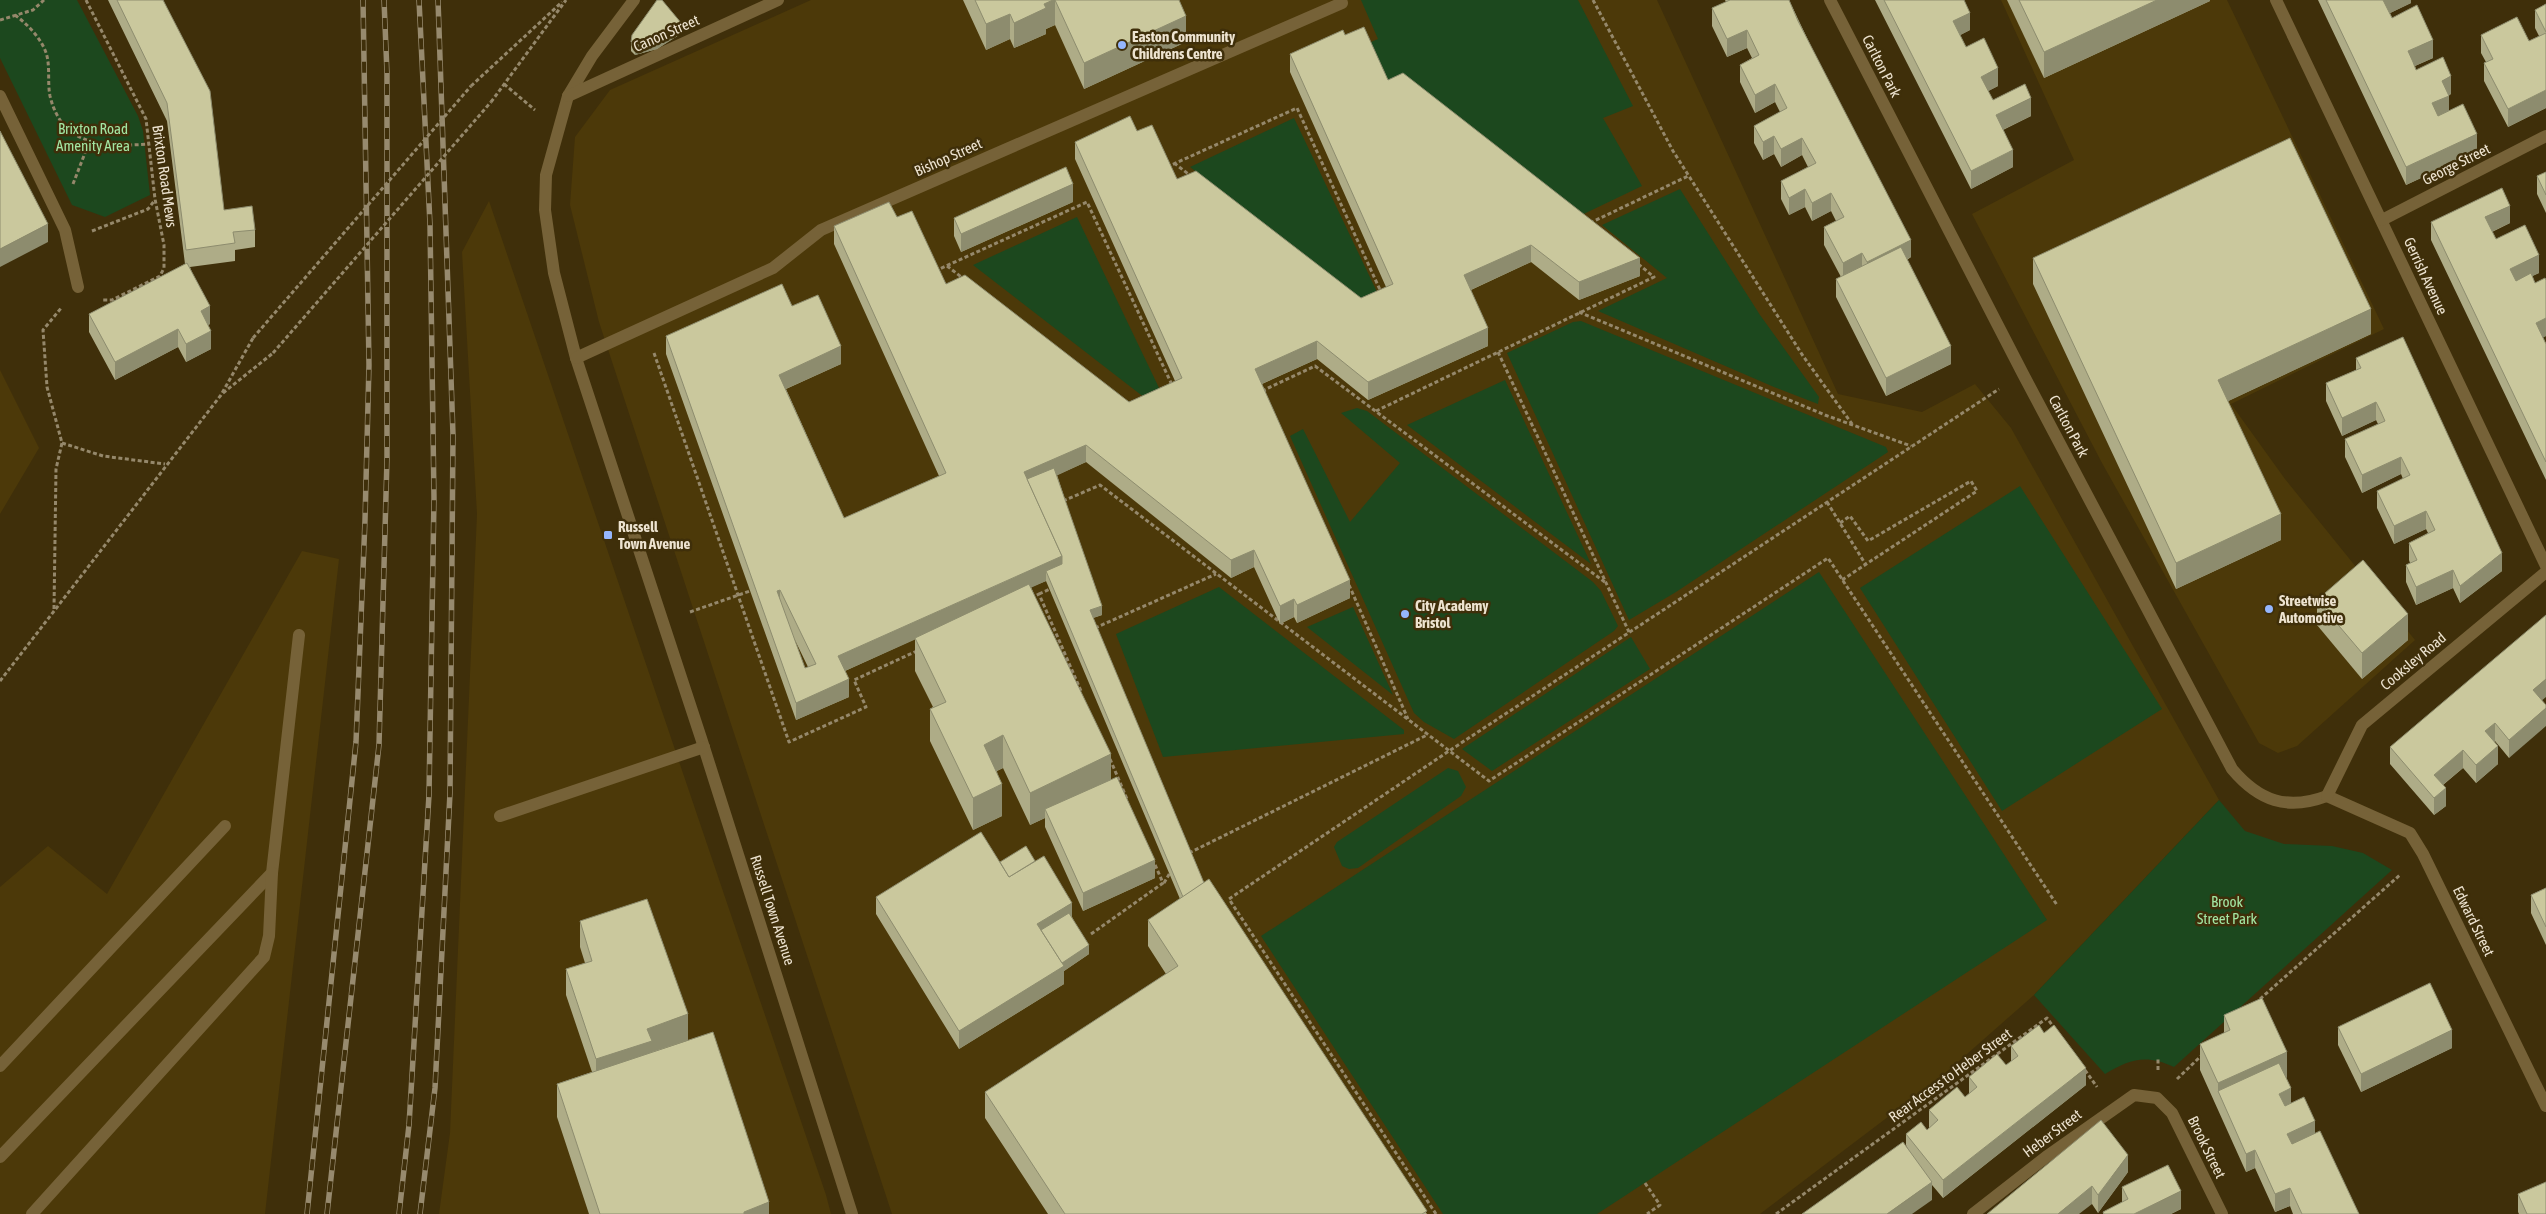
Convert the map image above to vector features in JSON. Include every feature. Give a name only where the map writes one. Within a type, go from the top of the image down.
[{"type":"street","name":"Russell Town Avenue","points":[[634,0],[592,56],[568,96],[546,175],[545,210],[554,273],[576,358],[704,747],[852,1214]]},
{"type":"street","name":"Canon Street","points":[[568,96],[778,0]]},
{"type":"street","name":"Carlton Park","points":[[1830,0],[2023,374],[2232,770],[2247,786],[2268,800],[2296,803],[2312,802],[2327,796]]},
{"type":"street","name":"Gerrish Avenue","points":[[2276,0],[2546,566]]},
{"type":"street","name":"Bishop Street","points":[[576,358],[773,268],[821,230],[1342,3]]},
{"type":"street","points":[[0,96],[54,206],[68,240],[78,287]]},
{"type":"street","name":"George Street","points":[[2382,220],[2546,136]]},
{"type":"street","name":"Cooksley Road","points":[[2327,796],[2362,725],[2546,572]]},
{"type":"street","points":[[32,1214],[264,957],[269,936],[272,873],[299,635]]},
{"type":"street","points":[[500,816],[704,747]]},
{"type":"street","name":"Edward Street","points":[[2327,796],[2410,833],[2423,854],[2546,1106]]},
{"type":"street","points":[[0,1066],[226,826]]},
{"type":"street","points":[[0,1157],[272,873]]},
{"type":"street","name":"Heber Street","points":[[1973,1214],[2113,1108],[2134,1095],[2157,1098]]},
{"type":"street","name":"Brook Street","points":[[2157,1098],[2172,1113],[2222,1214]]},
{"type":"path","points":[[0,20],[33,10],[44,0]]},
{"type":"path","name":"Brixton Road Mews","points":[[78,287],[94,301],[112,300],[160,276],[164,268],[164,245],[155,199],[143,109],[86,0]]},
{"type":"path","points":[[221,395],[273,354],[491,102],[565,0]]},
{"type":"path","points":[[0,682],[221,395],[253,338],[472,86],[565,0]]},
{"type":"path","points":[[1593,0],[1688,176],[1802,356],[1852,424]]},
{"type":"path","points":[[15,15],[26,23],[45,49],[50,95],[57,116],[70,132],[100,145],[149,144]]},
{"type":"path","points":[[504,84],[559,130]]},
{"type":"path","points":[[1164,168],[1297,108],[1384,297]]},
{"type":"path","points":[[54,206],[62,201],[76,181],[85,153],[86,140]]},
{"type":"path","points":[[1174,163],[1197,181]]},
{"type":"path","points":[[1595,230],[1587,224],[1688,176]]},
{"type":"path","points":[[68,240],[148,209],[155,199]]},
{"type":"path","points":[[932,273],[1087,202],[1175,391]]},
{"type":"path","points":[[1376,411],[1654,277],[1632,259]]},
{"type":"path","points":[[947,266],[970,284]]},
{"type":"path","points":[[54,610],[56,469],[62,443],[47,387],[43,330],[78,287]]},
{"type":"path","points":[[1579,312],[1852,424],[1912,446]]},
{"type":"path","points":[[645,326],[789,742],[866,707],[854,680],[924,647]]},
{"type":"path","points":[[1498,352],[1629,632]]},
{"type":"path","points":[[1268,399],[1264,390],[1315,366],[1606,583]]},
{"type":"path","points":[[1436,1214],[1229,898],[1988,396]]},
{"type":"path","points":[[62,443],[103,456],[166,464]]},
{"type":"path","points":[[1840,523],[1850,516],[1868,541],[1971,481],[1977,491],[1842,580]]},
{"type":"path","points":[[1055,505],[1100,486],[1489,781],[1828,558],[2056,905]]},
{"type":"path","points":[[1827,502],[1866,565]]},
{"type":"path","points":[[1090,630],[1216,574]]},
{"type":"path","points":[[1348,582],[1408,720]]},
{"type":"path","points":[[1030,598],[1056,586]]},
{"type":"path","points":[[663,622],[750,590]]},
{"type":"path","points":[[1039,594],[1082,694]]},
{"type":"path","points":[[1187,854],[1428,735]]},
{"type":"path","points":[[1109,757],[1128,802]]},
{"type":"path","points":[[2255,1005],[2423,854]]},
{"type":"path","points":[[1152,856],[1164,883]]},
{"type":"path","points":[[1091,934],[1164,883],[1173,867]]},
{"type":"path","name":"Rear Access to Heber Street","points":[[1776,1214],[2047,1018],[2058,1033]]},
{"type":"path","points":[[2157,1098],[2206,1052]]},
{"type":"path","points":[[2080,1063],[2113,1108]]},
{"type":"path","points":[[1644,1183],[1660,1205],[1646,1214]]},
{"type":"shaded area","name":"City Academy Bristol","points":[[811,0],[1657,0],[1838,394],[1922,412],[1975,384],[2011,428],[2219,800],[2034,995],[1942,1076],[1760,1214],[892,1214],[599,322],[570,205],[575,137],[610,90]]},
{"type":"shaded area","points":[[2001,0],[2227,0],[2384,329],[2231,404],[2285,479],[2415,640],[2297,746],[2278,753],[2259,743],[2102,463],[1972,214],[2074,160]]},
{"type":"shaded area","points":[[489,201],[831,1214],[439,1214],[450,1133],[477,514],[462,252]]},
{"type":"shaded area","points":[[0,370],[39,448],[0,514]]},
{"type":"shaded area","points":[[302,551],[339,559],[265,1214],[0,1214],[0,887],[48,846],[107,894]]},
{"type":"green space","name":"Brixton Road Amenity Area","points":[[0,0],[77,0],[138,116],[143,131],[150,195],[105,217],[72,205],[0,58]]},
{"type":"green space","points":[[1361,0],[1578,0],[1633,106],[1603,118],[1642,186],[1569,221],[1388,98],[1364,45],[1378,39]]},
{"type":"green space","points":[[1294,118],[1378,294],[1362,300],[1190,167]]},
{"type":"green space","points":[[1680,189],[1760,315],[1819,397],[1818,404],[1598,311],[1667,278],[1602,225]]},
{"type":"green space","points":[[1077,217],[1161,392],[1145,398],[973,265]]},
{"type":"green space","points":[[1581,321],[1886,447],[1888,452],[1676,592],[1629,620],[1507,353],[1573,322]]},
{"type":"green space","points":[[1505,380],[1591,564],[1407,425]]},
{"type":"green space","points":[[1357,408],[1367,411],[1593,582],[1601,591],[1618,626],[1614,631],[1454,739],[1424,722],[1414,713],[1290,436],[1303,429],[1350,522],[1400,463],[1341,413]]},
{"type":"green space","points":[[2020,486],[2162,709],[2002,811],[1860,588]]},
{"type":"green space","points":[[1819,572],[2047,920],[1597,1214],[1443,1214],[1261,936]]},
{"type":"green space","points":[[1219,587],[1404,730],[1404,734],[1163,757],[1116,634]]},
{"type":"green space","points":[[1353,607],[1393,695],[1307,627]]},
{"type":"green space","points":[[1631,637],[1650,669],[1492,771],[1462,749]]},
{"type":"green space","points":[[1448,768],[1458,771],[1466,787],[1461,796],[1358,868],[1349,869],[1342,866],[1334,847],[1337,842]]},
{"type":"green space","name":"Brook Street Park","points":[[2219,800],[2245,831],[2284,844],[2332,846],[2363,853],[2392,870],[2174,1067],[2155,1060],[2138,1060],[2122,1065],[2105,1074],[2034,995]]},
{"type":"building","points":[[117,0],[163,0],[210,91],[224,210],[252,206],[255,230],[233,232],[235,243],[186,250],[167,103]]},
{"type":"building","points":[[657,0],[662,0],[682,24],[657,40],[635,46],[631,42],[632,35]]},
{"type":"building","points":[[975,0],[1053,0],[1044,4],[1046,8],[1014,23],[1010,14],[986,24]]},
{"type":"building","points":[[1055,0],[1179,0],[1186,16],[1084,63]]},
{"type":"building","points":[[1730,0],[1789,0],[1911,240],[1867,262],[1862,253],[1843,263],[1824,227],[1844,217],[1831,193],[1812,203],[1805,189],[1789,198],[1781,181],[1816,163],[1802,138],[1781,149],[1774,136],[1763,142],[1754,126],[1787,108],[1775,84],[1755,95],[1740,65],[1759,55],[1747,30],[1727,39],[1712,8]]},
{"type":"building","points":[[1884,0],[1964,0],[1970,13],[1953,21],[1966,47],[1984,38],[1998,68],[1981,77],[1993,100],[2025,84],[2031,98],[1996,115],[2013,150],[1971,171]]},
{"type":"building","points":[[2019,0],[2157,0],[2044,52]]},
{"type":"building","points":[[2326,0],[2383,0],[2392,18],[2417,5],[2433,40],[2408,51],[2416,70],[2443,57],[2451,76],[2442,81],[2449,96],[2432,103],[2438,116],[2463,104],[2477,134],[2406,167]]},
{"type":"building","points":[[2546,4],[2546,32],[2535,10]]},
{"type":"building","points":[[2517,17],[2529,41],[2546,33],[2546,90],[2508,109],[2484,63],[2493,59],[2481,35]]},
{"type":"building","points":[[1364,27],[1388,80],[1403,73],[1640,258],[1579,282],[1531,245],[1464,275],[1488,328],[1368,382],[1317,341],[1255,369],[1350,580],[1297,605],[1294,599],[1280,606],[1254,550],[1231,560],[1086,445],[1024,472],[1062,556],[838,656],[849,679],[796,703],[666,336],[782,284],[792,306],[818,295],[841,346],[779,375],[844,518],[946,473],[834,226],[889,202],[897,217],[912,211],[946,284],[965,275],[1129,402],[1182,378],[1075,142],[1130,116],[1137,131],[1152,125],[1177,179],[1196,171],[1361,298],[1393,284],[1290,54],[1343,30],[1345,35]],"holes":[[[780,590],[816,664],[805,668],[777,591]]]},
{"type":"building","points":[[0,131],[48,224],[0,249]]},
{"type":"building","points":[[2290,138],[2371,309],[2218,380],[2281,514],[2176,563],[2033,258]]},
{"type":"building","points":[[1066,167],[1073,184],[961,234],[954,218]]},
{"type":"building","points":[[2546,172],[2546,195],[2537,176]]},
{"type":"building","points":[[2502,188],[2510,206],[2485,217],[2496,239],[2525,225],[2539,255],[2510,269],[2516,281],[2531,273],[2535,283],[2545,278],[2546,280],[2546,318],[2536,323],[2546,344],[2546,462],[2431,222]]},
{"type":"building","points":[[1901,247],[1951,346],[1886,378],[1836,279]]},
{"type":"building","points":[[187,263],[210,306],[201,311],[211,331],[186,344],[178,329],[115,362],[89,314]]},
{"type":"building","points":[[2403,337],[2502,553],[2460,586],[2453,570],[2416,587],[2406,565],[2417,560],[2409,543],[2435,530],[2426,511],[2394,526],[2377,491],[2410,475],[2401,457],[2362,475],[2345,439],[2385,421],[2381,412],[2376,402],[2342,418],[2326,383],[2361,368],[2356,358]]},
{"type":"building","points":[[1054,468],[1102,606],[1090,610],[1204,883],[1183,897],[1046,571],[1062,564],[1062,556],[1027,479]]},
{"type":"building","points":[[2363,560],[2408,614],[2362,653],[2317,600]]},
{"type":"building","points":[[1029,584],[1111,754],[1030,793],[1003,735],[984,745],[1002,784],[973,798],[930,709],[946,702],[915,638]]},
{"type":"building","points":[[2546,615],[2546,679],[2533,690],[2546,705],[2546,708],[2509,740],[2495,723],[2485,731],[2498,746],[2476,765],[2463,750],[2434,775],[2446,788],[2434,798],[2390,747]]},
{"type":"building","points":[[1117,777],[1155,860],[1083,893],[1045,809]]},
{"type":"building","points":[[981,832],[1009,877],[1044,856],[1072,903],[1037,924],[1064,966],[959,1031],[876,897]]},
{"type":"building","points":[[1026,846],[1035,861],[1009,877],[1000,862]]},
{"type":"building","points":[[1209,879],[1427,1211],[1422,1214],[1065,1214],[985,1092],[1178,966],[1148,920]]},
{"type":"building","points":[[2546,888],[2546,927],[2531,895]]},
{"type":"building","points":[[647,899],[688,1014],[647,1029],[652,1041],[596,1059],[566,969],[592,961],[580,921]]},
{"type":"building","points":[[1069,913],[1089,945],[1062,963],[1041,930]]},
{"type":"building","points":[[2430,983],[2452,1030],[2361,1074],[2338,1027]]},
{"type":"building","points":[[2262,998],[2287,1052],[2218,1083],[2200,1044],[2230,1030],[2224,1015]]},
{"type":"building","points":[[2039,1025],[2044,1033],[2054,1025],[2086,1068],[1943,1180],[1906,1134],[1921,1122],[1927,1130],[1938,1120],[1929,1110],[1957,1087],[1965,1097],[1977,1087],[1969,1077],[1997,1054],[2006,1065],[2018,1056],[2011,1046]]},
{"type":"building","points":[[713,1032],[769,1202],[744,1212],[744,1214],[600,1214],[557,1084]]},
{"type":"building","points":[[2279,1063],[2291,1088],[2279,1094],[2285,1106],[2304,1097],[2315,1121],[2287,1134],[2292,1144],[2320,1131],[2359,1214],[2302,1214],[2290,1188],[2275,1194],[2255,1150],[2246,1154],[2218,1091]]},
{"type":"building","points":[[2101,1120],[2128,1155],[2098,1195],[2092,1186],[2058,1214],[1987,1214]]},
{"type":"building","points":[[1903,1142],[1932,1182],[1887,1214],[1802,1214]]},
{"type":"building","points":[[2168,1165],[2181,1191],[2134,1214],[2104,1214],[2103,1212],[2128,1199],[2122,1187]]},
{"type":"building","points":[[2546,1182],[2546,1214],[2527,1214],[2518,1194]]},
{"type":"railway","points":[[307,1214],[356,742],[369,365],[363,0]]},
{"type":"railway","points":[[327,1214],[379,745],[387,459],[387,73],[384,0]]},
{"type":"railway","points":[[399,1214],[409,1125],[429,795],[434,498],[430,224],[419,0]]},
{"type":"railway","points":[[420,1214],[435,1088],[450,793],[453,435],[438,0]]},
{"type":"place","name":"Easton Community Childrens Centre","points":[[1122,45]]},
{"type":"place","name":"Russell Town Avenue","points":[[608,535]]},
{"type":"place","name":"Streetwise Automotive","points":[[2269,609]]},
{"type":"place","name":"City Academy Bristol","points":[[1405,614]]}]
